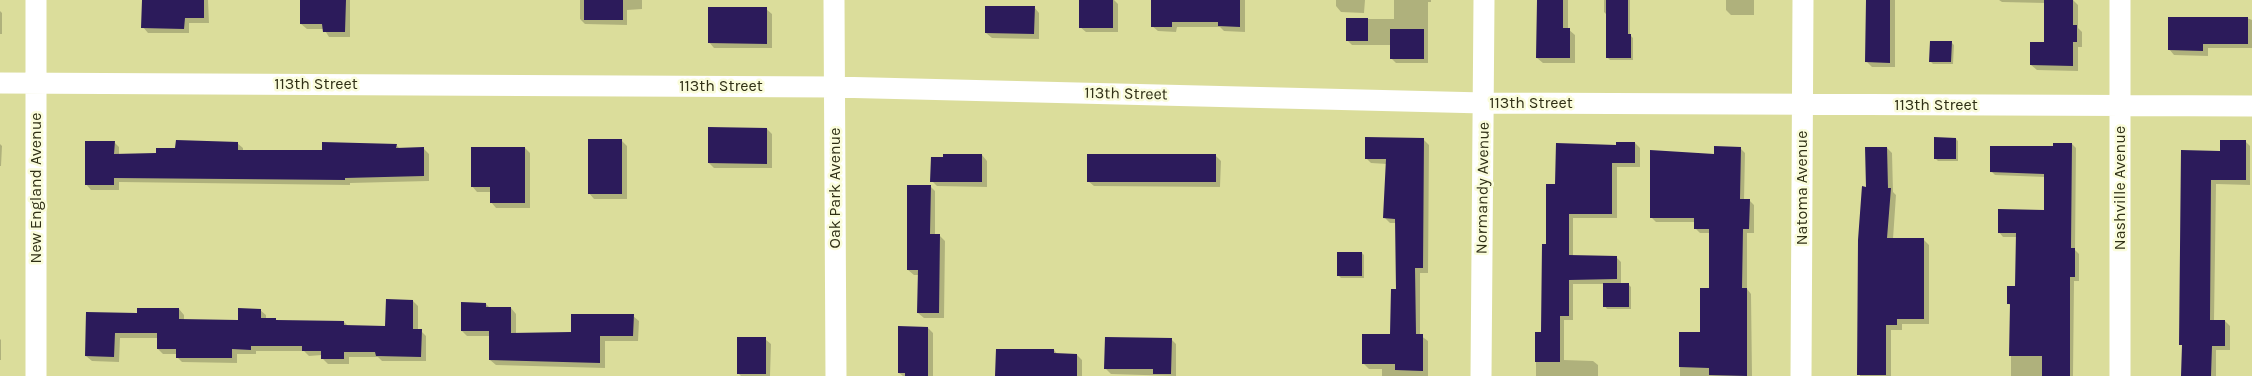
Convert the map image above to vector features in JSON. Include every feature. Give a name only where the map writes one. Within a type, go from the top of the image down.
[{"type":"street","name":"New England Avenue","points":[[36,0],[36,376]]},
{"type":"street","name":"Oak Park Avenue","points":[[834,0],[836,376]]},
{"type":"street","name":"Normandy Avenue","points":[[1481,376],[1484,0]]},
{"type":"street","name":"Natoma Avenue","points":[[1801,376],[1804,0]]},
{"type":"street","name":"Nashville Avenue","points":[[2120,0],[2120,376]]},
{"type":"street","name":"113th Street","points":[[0,83],[834,87],[1484,103],[2252,106]]},
{"type":"building","points":[[142,0],[204,0],[204,18],[185,18],[184,29],[141,28]]},
{"type":"building","points":[[300,0],[346,0],[345,32],[323,32],[322,24],[300,24]]},
{"type":"building","points":[[584,0],[623,0],[623,20],[584,20]]},
{"type":"building","points":[[1079,0],[1113,0],[1113,28],[1079,28]]},
{"type":"building","points":[[1151,0],[1240,0],[1240,27],[1218,26],[1218,22],[1172,22],[1172,27],[1151,27]]},
{"type":"building","points":[[1537,0],[1563,0],[1563,28],[1570,28],[1570,58],[1536,58]]},
{"type":"building","points":[[1606,0],[1628,0],[1628,34],[1631,34],[1631,58],[1606,58]]},
{"type":"building","points":[[1866,0],[1890,0],[1890,63],[1865,62]]},
{"type":"building","points":[[2044,0],[2073,0],[2073,25],[2077,25],[2077,42],[2073,42],[2073,66],[2030,65],[2030,42],[2044,42]]},
{"type":"building","points":[[985,6],[1035,6],[1034,34],[985,33]]},
{"type":"building","points":[[708,7],[767,7],[767,44],[708,43]]},
{"type":"building","points":[[2168,17],[2248,17],[2248,44],[2203,44],[2203,51],[2168,50]]},
{"type":"building","points":[[1346,18],[1368,18],[1368,41],[1346,41]]},
{"type":"building","points":[[1390,29],[1424,29],[1424,59],[1390,59]]},
{"type":"building","points":[[1930,41],[1952,41],[1951,62],[1929,62]]},
{"type":"building","points":[[708,127],[767,128],[767,164],[708,163]]},
{"type":"building","points":[[1365,137],[1424,138],[1423,268],[1415,268],[1416,334],[1423,334],[1423,371],[1395,370],[1395,364],[1362,364],[1362,334],[1390,334],[1391,289],[1396,289],[1395,219],[1383,218],[1386,159],[1365,159]]},
{"type":"building","points":[[1934,137],[1956,138],[1956,159],[1934,159]]},
{"type":"building","points":[[588,139],[622,139],[622,194],[588,194]]},
{"type":"building","points":[[176,140],[238,142],[238,150],[322,150],[322,142],[397,144],[396,148],[424,147],[424,176],[345,178],[345,180],[114,178],[114,185],[85,185],[85,141],[115,141],[114,154],[156,153],[156,148],[175,148]]},
{"type":"building","points":[[2220,140],[2246,140],[2246,180],[2211,180],[2210,320],[2225,320],[2225,346],[2212,346],[2211,376],[2181,376],[2182,345],[2179,345],[2181,150],[2220,151]]},
{"type":"building","points":[[1616,142],[1635,142],[1635,163],[1612,163],[1612,214],[1569,214],[1569,255],[1617,256],[1617,279],[1569,280],[1569,316],[1560,316],[1560,362],[1535,362],[1535,332],[1541,332],[1542,244],[1546,244],[1546,184],[1555,184],[1556,143],[1616,145]]},
{"type":"building","points":[[2053,143],[2072,143],[2071,248],[2075,248],[2075,277],[2070,277],[2070,376],[2042,376],[2042,356],[2009,356],[2010,304],[2007,304],[2007,286],[2015,286],[2016,233],[1998,233],[1998,209],[2044,210],[2044,174],[1990,172],[1990,146],[2053,146]]},
{"type":"building","points":[[1714,146],[1741,147],[1740,199],[1750,199],[1749,229],[1743,229],[1742,288],[1747,288],[1747,376],[1709,375],[1709,368],[1679,367],[1679,332],[1700,332],[1700,288],[1709,288],[1709,229],[1694,229],[1694,218],[1650,218],[1650,150],[1714,154]]},
{"type":"building","points":[[471,147],[525,147],[525,203],[490,203],[490,187],[471,187]]},
{"type":"building","points":[[1865,147],[1887,147],[1888,188],[1891,188],[1887,238],[1924,238],[1924,319],[1897,319],[1897,325],[1886,325],[1886,375],[1857,375],[1858,240],[1862,186],[1866,187]]},
{"type":"building","points":[[943,154],[982,154],[982,182],[930,182],[931,157],[943,157]]},
{"type":"building","points":[[1087,154],[1216,154],[1216,182],[1087,182]]},
{"type":"building","points":[[907,185],[931,185],[930,234],[940,234],[939,313],[917,313],[918,270],[907,270]]},
{"type":"building","points":[[1337,252],[1362,252],[1362,276],[1337,276]]},
{"type":"building","points":[[1603,283],[1629,283],[1629,307],[1603,307]]},
{"type":"building","points":[[386,299],[413,300],[413,329],[422,329],[421,357],[376,356],[375,352],[344,352],[344,359],[321,359],[321,351],[302,351],[302,346],[251,346],[251,350],[232,349],[232,358],[176,358],[176,349],[157,349],[157,333],[115,333],[114,357],[85,356],[86,312],[137,313],[137,308],[179,308],[179,319],[238,320],[238,308],[261,309],[261,318],[344,321],[344,325],[385,326]]},
{"type":"building","points":[[461,302],[486,303],[486,307],[511,307],[511,333],[571,332],[571,314],[634,314],[633,336],[600,336],[600,363],[489,360],[489,331],[461,331]]},
{"type":"building","points":[[898,326],[928,327],[928,376],[905,376],[905,373],[898,373]]},
{"type":"building","points":[[737,337],[766,337],[766,374],[737,374]]},
{"type":"building","points":[[1105,337],[1172,338],[1171,374],[1153,374],[1153,369],[1104,369]]},
{"type":"building","points":[[996,349],[1054,349],[1054,353],[1077,354],[1077,376],[995,376]]}]
